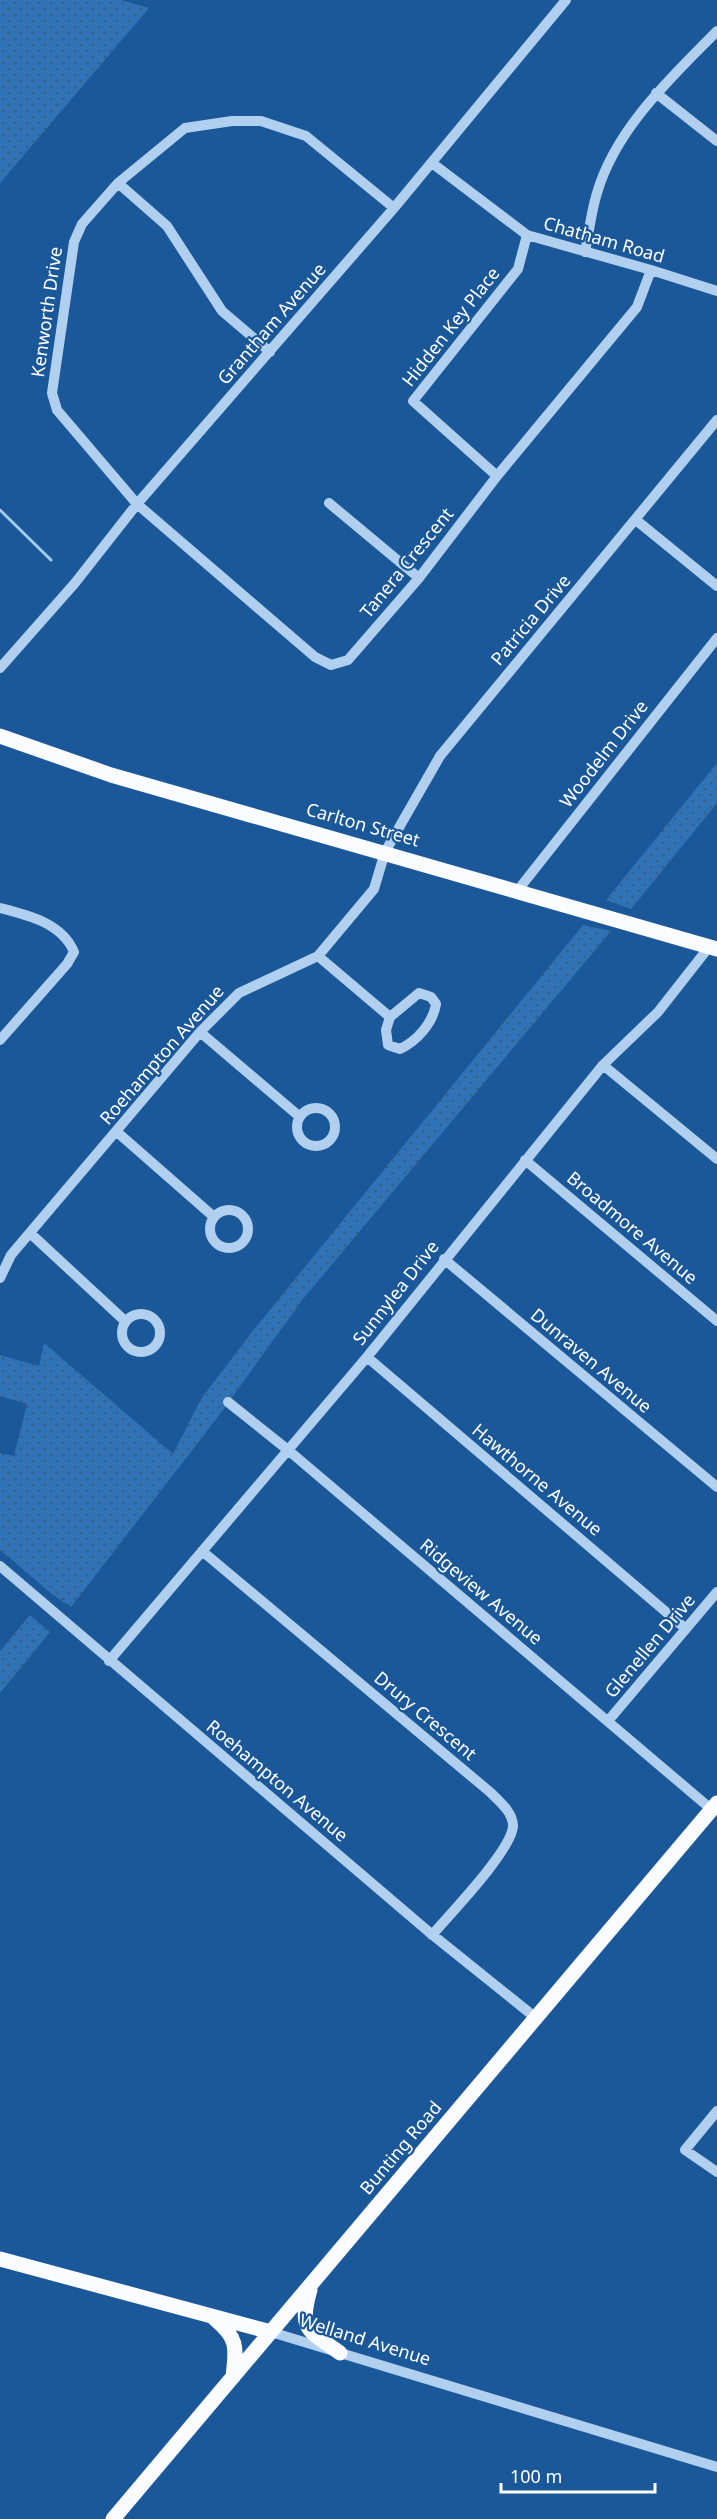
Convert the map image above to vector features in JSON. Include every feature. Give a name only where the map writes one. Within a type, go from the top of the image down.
[{"type":"main road","name":"Carlton Street","points":[[0,736],[111,775],[518,890],[713,948]]},
{"type":"main road","name":"Bunting Road","points":[[113,2519],[714,1806]]},
{"type":"main road","name":"Welland Avenue","points":[[0,2259],[271,2332]]},
{"type":"main road","points":[[311,2285],[303,2314],[305,2321],[312,2333],[340,2353]]},
{"type":"main road","points":[[210,2315],[230,2332],[236,2351],[233,2378]]},
{"type":"street","name":"Grantham Avenue","points":[[0,668],[75,583],[136,504],[394,208],[566,0]]},
{"type":"street","points":[[585,252],[597,192],[611,159],[656,93],[717,31]]},
{"type":"street","points":[[656,93],[717,141]]},
{"type":"street","name":"Kenworth Drive","points":[[136,504],[57,410],[52,393],[74,242],[82,224],[118,183],[185,128],[232,121],[261,121],[306,136],[394,208]]},
{"type":"street","name":"Chatham Road","points":[[432,163],[527,235],[717,291]]},
{"type":"street","points":[[118,183],[167,225],[222,311],[270,352]]},
{"type":"street","name":"Hidden Key Place","points":[[497,476],[413,401],[518,269],[527,235]]},
{"type":"street","name":"Tanera Crescent","points":[[136,504],[315,657],[331,665],[348,660],[418,578],[497,476],[637,307],[651,270]]},
{"type":"street","name":"Patricia Drive","points":[[385,852],[440,756],[717,420]]},
{"type":"street","points":[[329,503],[418,578]]},
{"type":"street","points":[[636,520],[717,586]]},
{"type":"street","name":"Woodelm Drive","points":[[518,890],[717,638]]},
{"type":"street","name":"Roehampton Avenue","points":[[0,1278],[11,1255],[200,1032],[239,993],[318,956],[374,890],[385,852]]},
{"type":"street","points":[[0,908],[28,915],[50,925],[69,941],[74,952],[67,964],[0,1040]]},
{"type":"street","name":"Sunnylea Drive","points":[[109,1661],[367,1357],[603,1065],[658,1012],[713,948]]},
{"type":"street","points":[[318,956],[390,1017]]},
{"type":"street","points":[[419,993],[431,997],[436,1004],[434,1015],[412,1043],[400,1049],[388,1045],[386,1030],[390,1017],[419,993]]},
{"type":"street","points":[[200,1032],[300,1117]]},
{"type":"street","points":[[603,1065],[717,1159]]},
{"type":"street","points":[[117,1132],[214,1217]]},
{"type":"street","name":"Broadmore Avenue","points":[[525,1160],[717,1321]]},
{"type":"street","points":[[30,1233],[125,1321]]},
{"type":"street","name":"Dunraven Avenue","points":[[444,1259],[717,1487]]},
{"type":"street","name":"Hawthorne Avenue","points":[[367,1357],[686,1629]]},
{"type":"street","name":"Ridgeview Avenue","points":[[228,1402],[288,1450],[608,1721],[714,1806]]},
{"type":"street","name":"Drury Crescent","points":[[202,1551],[481,1785],[508,1811],[513,1828],[506,1847],[432,1935]]},
{"type":"street","name":"Roehampton Avenue","points":[[0,1566],[432,1935],[536,2018]]},
{"type":"street","name":"Glenellen Drive","points":[[608,1721],[717,1592]]},
{"type":"street","points":[[717,2111],[685,2150],[717,2172]]},
{"type":"street","name":"Welland Avenue","points":[[271,2332],[717,2467]]},
{"type":"shaded area","points":[[0,0],[121,0],[149,8],[0,183]]},
{"type":"shaded area","points":[[717,763],[717,803],[631,909],[606,900]]},
{"type":"shaded area","points":[[583,925],[611,931],[303,1299],[217,1418],[71,1607],[0,1550],[0,1453],[14,1456],[27,1404],[0,1396],[0,1355],[39,1366],[44,1343],[173,1454],[201,1399],[252,1332]]},
{"type":"shaded area","points":[[30,1615],[50,1632],[0,1693],[0,1651]]},
{"type":"waterway","points":[[0,510],[51,560]]}]
